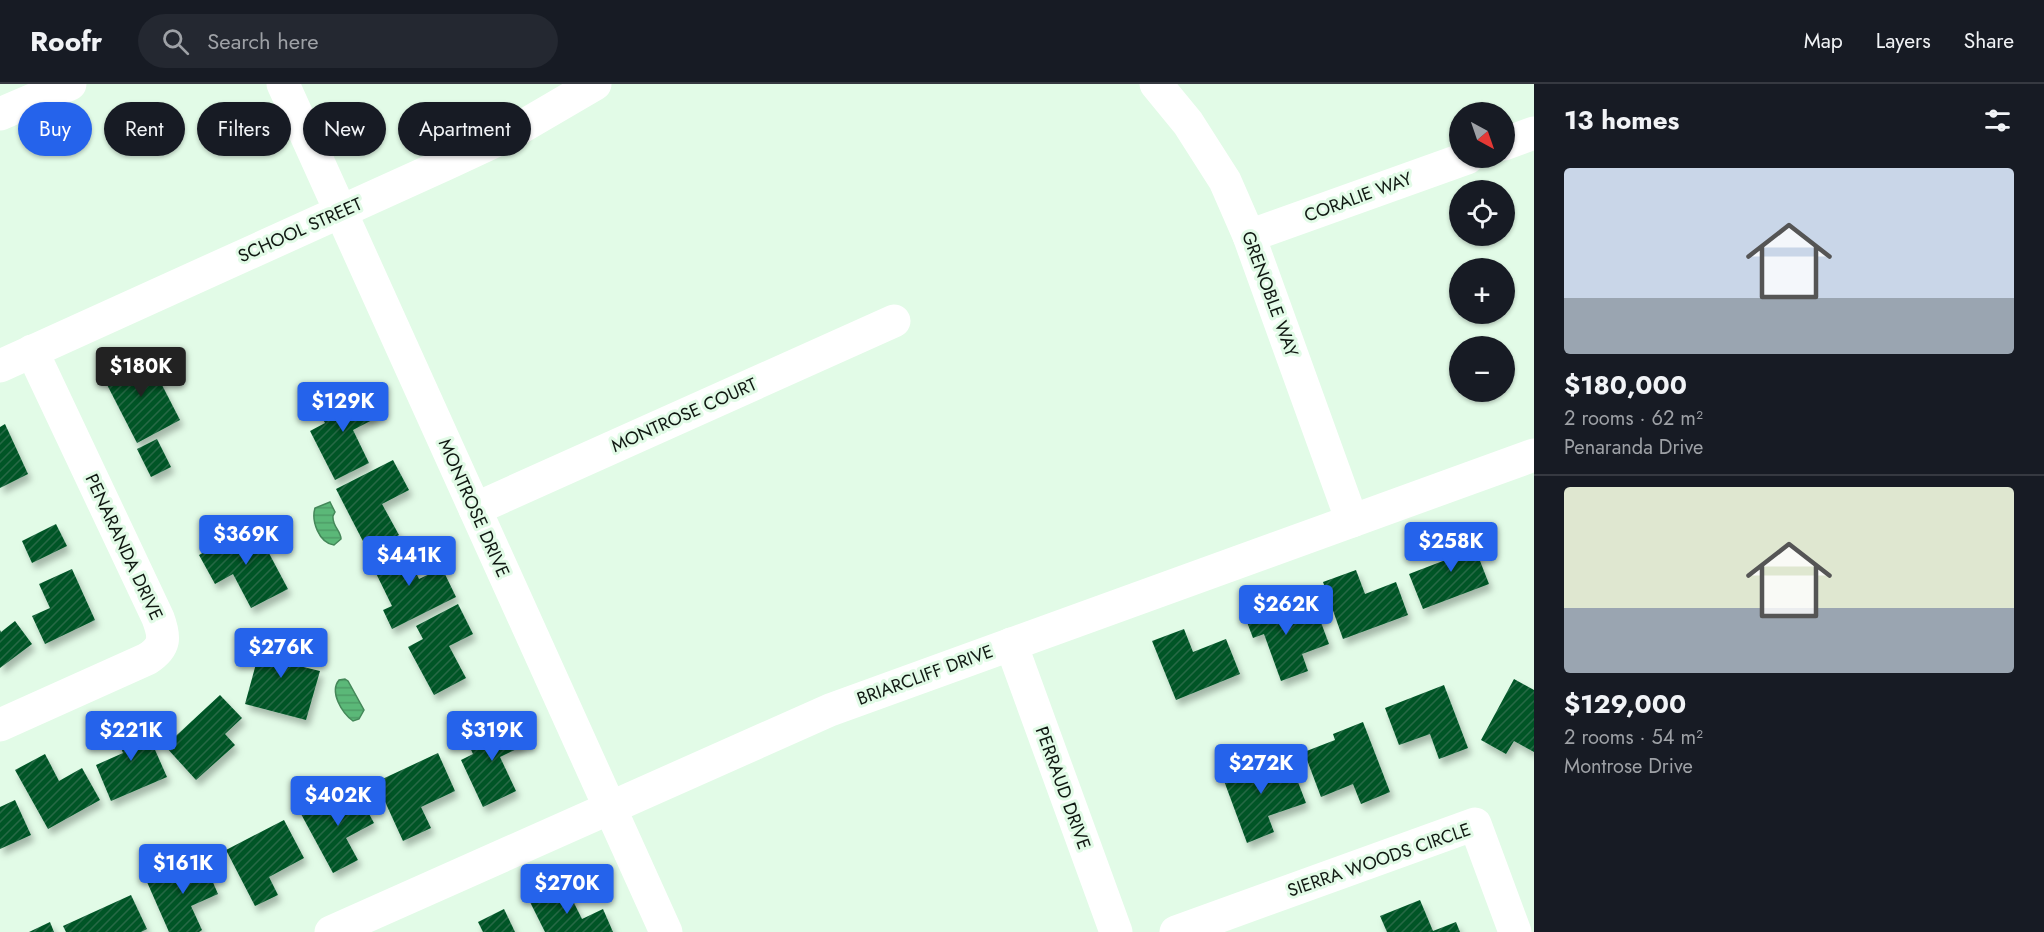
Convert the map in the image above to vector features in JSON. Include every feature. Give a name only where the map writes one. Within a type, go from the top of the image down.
[{"type":"street","points":[[0,114],[70,84]]},
{"type":"street","name":"MONTROSE DRIVE","points":[[283,84],[666,932]]},
{"type":"street","name":"SCHOOL STREET","points":[[0,366],[506,136],[595,84]]},
{"type":"street","name":"GRENOBLE WAY","points":[[1156,84],[1188,123],[1225,181],[1249,236],[1352,521]]},
{"type":"street","points":[[1515,140],[1534,133]]},
{"type":"street","name":"CORALIE WAY","points":[[1249,236],[1449,164]]},
{"type":"street","name":"MONTROSE COURT","points":[[475,509],[894,321]]},
{"type":"street","name":"PENARANDA DRIVE","points":[[0,725],[147,659],[157,652],[163,643],[158,618],[32,351]]},
{"type":"street","name":"BRIARCLIFF DRIVE","points":[[331,932],[830,710],[1534,455]]},
{"type":"street","name":"PERRAUD DRIVE","points":[[1011,644],[1116,932]]},
{"type":"street","name":"SIERRA WOODS CIRCLE","points":[[1176,932],[1475,824],[1515,932]]},
{"type":"shaded area","points":[[330,502],[335,512],[334,523],[341,539],[334,545],[320,536],[314,519],[315,508]]},
{"type":"shaded area","points":[[345,679],[364,710],[359,719],[353,721],[341,708],[336,696],[336,685],[339,680]]},
{"type":"building","points":[[145,352],[180,420],[137,443],[102,375]]},
{"type":"building","points":[[360,388],[376,418],[353,430],[369,463],[335,480],[310,431],[325,423],[318,410]]},
{"type":"building","points":[[5,424],[28,474],[0,488],[0,427]]},
{"type":"building","points":[[157,439],[171,467],[151,477],[137,449]]},
{"type":"building","points":[[393,460],[409,490],[382,504],[399,535],[368,551],[336,489]]},
{"type":"building","points":[[56,524],[67,546],[32,563],[22,541]]},
{"type":"building","points":[[254,525],[288,589],[251,608],[233,574],[215,584],[199,555]]},
{"type":"building","points":[[1468,530],[1489,584],[1423,609],[1409,574],[1448,559],[1440,540]]},
{"type":"building","points":[[403,545],[419,579],[442,568],[456,597],[392,629],[383,610],[392,606],[370,561]]},
{"type":"building","points":[[72,569],[95,620],[45,644],[32,616],[50,608],[39,584]]},
{"type":"building","points":[[1356,570],[1365,594],[1396,582],[1408,615],[1343,639],[1323,582]]},
{"type":"building","points":[[1273,598],[1282,622],[1316,609],[1329,644],[1302,654],[1308,671],[1281,681],[1264,634],[1253,638],[1242,609]]},
{"type":"building","points":[[458,604],[473,634],[449,646],[466,678],[434,695],[408,647],[423,639],[416,626]]},
{"type":"building","points":[[15,621],[32,644],[0,668],[0,630],[1,632]]},
{"type":"building","points":[[1184,629],[1193,652],[1226,639],[1240,674],[1176,700],[1152,641]]},
{"type":"building","points":[[265,631],[298,639],[291,664],[320,671],[306,720],[245,704]]},
{"type":"building","points":[[1514,679],[1534,690],[1534,752],[1514,741],[1506,754],[1481,740]]},
{"type":"building","points":[[1444,685],[1468,748],[1439,759],[1430,734],[1399,745],[1385,708]]},
{"type":"building","points":[[220,695],[242,718],[225,734],[235,745],[196,780],[165,746]]},
{"type":"building","points":[[140,716],[167,777],[111,801],[96,765],[123,753],[113,728]]},
{"type":"building","points":[[509,718],[523,746],[500,757],[516,791],[483,807],[461,760],[473,754],[466,739]]},
{"type":"building","points":[[1363,722],[1390,792],[1361,804],[1353,784],[1321,797],[1304,752],[1335,740],[1333,734]]},
{"type":"building","points":[[438,753],[455,791],[421,807],[431,828],[403,841],[376,782]]},
{"type":"building","points":[[45,754],[59,781],[82,768],[100,800],[48,829],[15,770]]},
{"type":"building","points":[[1256,757],[1262,774],[1291,764],[1306,803],[1268,816],[1274,832],[1247,843],[1220,770]]},
{"type":"building","points":[[354,786],[374,823],[346,838],[358,860],[333,873],[301,814]]},
{"type":"building","points":[[15,800],[31,835],[0,849],[0,807]]},
{"type":"building","points":[[284,820],[304,858],[269,877],[278,895],[255,906],[226,850]]},
{"type":"building","points":[[202,857],[218,894],[191,906],[202,930],[199,932],[169,932],[147,882]]},
{"type":"building","points":[[565,885],[582,919],[603,909],[613,932],[545,932],[530,902]]},
{"type":"building","points":[[131,895],[147,929],[141,932],[66,932],[63,926]]},
{"type":"building","points":[[1420,900],[1433,931],[1456,922],[1460,932],[1387,932],[1380,916]]},
{"type":"building","points":[[504,909],[515,932],[483,932],[478,922]]},
{"type":"building","points":[[50,922],[54,932],[29,932]]}]
